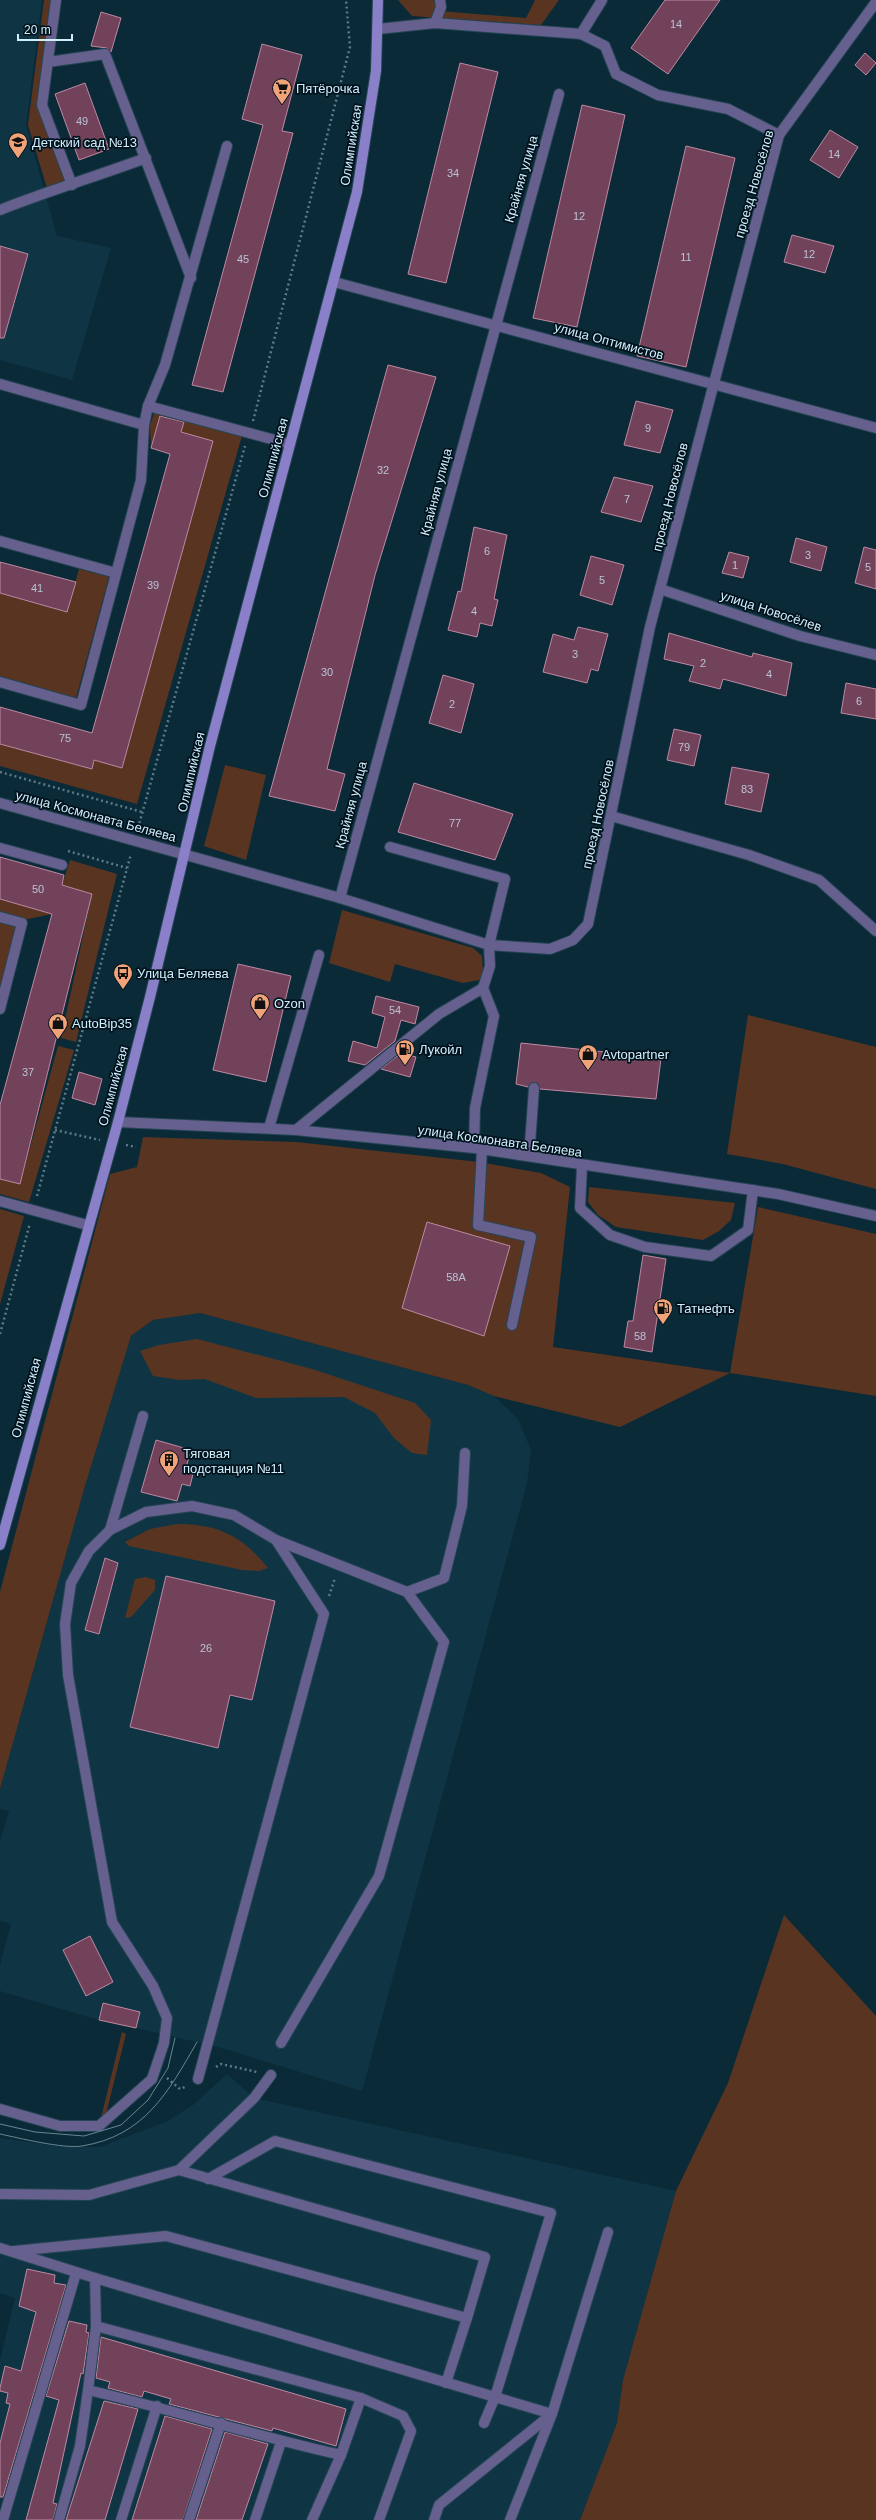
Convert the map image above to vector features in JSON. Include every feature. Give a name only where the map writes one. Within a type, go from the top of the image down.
[{"type":"main road","name":"Олимпийская","points":[[1,1538],[87,1224],[118,1122],[185,854],[210,746],[357,192],[376,71],[378,0]]},
{"type":"street","points":[[56,0],[42,105],[72,185]]},
{"type":"street","points":[[435,23],[441,7],[440,0]]},
{"type":"street","points":[[581,34],[602,0]]},
{"type":"street","name":"проезд Новосёлов","points":[[340,898],[488,945],[550,948],[573,940],[588,924],[660,589],[712,383],[779,135],[876,2]]},
{"type":"street","points":[[378,29],[435,23],[581,34],[605,46],[616,74],[658,95],[728,109],[779,135]]},
{"type":"street","points":[[48,62],[105,54],[191,278]]},
{"type":"street","name":"Крайняя улица","points":[[340,898],[494,324],[559,94]]},
{"type":"street","points":[[0,682],[81,705],[141,480],[144,425],[148,406],[166,365],[227,146]]},
{"type":"street","points":[[0,210],[45,192],[72,185],[146,158]]},
{"type":"street","name":"улица Оптимистов","points":[[334,282],[876,428]]},
{"type":"street","points":[[0,384],[144,425]]},
{"type":"street","points":[[148,406],[290,444]]},
{"type":"street","points":[[0,541],[116,573]]},
{"type":"street","name":"улица Новосёлев","points":[[660,589],[800,636],[876,655]]},
{"type":"street","name":"улица Космонавта Беляева","points":[[0,803],[340,898]]},
{"type":"street","points":[[611,816],[749,855],[819,880],[876,931]]},
{"type":"street","points":[[390,847],[505,879],[488,945],[490,966],[483,988],[494,1016],[475,1108],[478,1149],[478,1224],[531,1237],[512,1326]]},
{"type":"street","points":[[0,848],[62,865]]},
{"type":"street","points":[[0,917],[22,923],[0,1009]]},
{"type":"street","points":[[269,1128],[319,955]]},
{"type":"street","points":[[296,1130],[439,1014],[483,988]]},
{"type":"street","points":[[519,1155],[530,1144],[534,1088]]},
{"type":"street","name":"улица Космонавта Беляева","points":[[118,1122],[296,1130],[478,1149],[582,1166],[753,1190],[876,1216]]},
{"type":"street","points":[[582,1166],[580,1208],[610,1235],[645,1247],[712,1256],[748,1230],[753,1190]]},
{"type":"street","points":[[0,1201],[33,1211],[87,1224]]},
{"type":"street","points":[[110,1530],[143,1416]]},
{"type":"street","points":[[407,1592],[444,1578],[462,1506],[465,1453]]},
{"type":"street","points":[[0,2109],[60,2126],[99,2126],[152,2079],[164,2043],[167,2018],[153,1986],[112,1922],[68,1675],[65,1624],[72,1583],[89,1551],[110,1530],[146,1512],[192,1506],[234,1515],[276,1540],[407,1592],[444,1642],[379,1876],[281,2043]]},
{"type":"street","points":[[198,2079],[324,1614],[276,1540]]},
{"type":"street","points":[[0,2194],[89,2195],[179,2170],[254,2098],[271,2076]]},
{"type":"street","points":[[208,2179],[275,2141],[551,2213],[495,2397],[484,2423]]},
{"type":"street","points":[[179,2170],[485,2257],[468,2318],[446,2383]]},
{"type":"street","points":[[510,2520],[552,2414],[608,2232]]},
{"type":"street","points":[[5,2250],[166,2236],[468,2318]]},
{"type":"street","points":[[5,2250],[76,2273],[552,2414]]},
{"type":"street","points":[[3,2520],[76,2273]]},
{"type":"street","points":[[59,2520],[80,2446],[96,2326],[95,2278]]},
{"type":"street","points":[[96,2326],[361,2398],[403,2416],[411,2431],[379,2520]]},
{"type":"street","points":[[88,2390],[157,2406],[282,2442],[341,2455]]},
{"type":"street","points":[[312,2520],[341,2455],[361,2398]]},
{"type":"street","points":[[121,2520],[157,2406]]},
{"type":"street","points":[[434,2520],[439,2505],[552,2414]]},
{"type":"street","points":[[189,2520],[220,2423]]},
{"type":"street","points":[[255,2520],[282,2442]]},
{"type":"path","points":[[0,1334],[134,840],[249,432],[350,47],[346,0]]},
{"type":"path","points":[[0,772],[142,812]]},
{"type":"path","points":[[102,861],[127,868]]},
{"type":"path","points":[[55,1130],[136,1147]]},
{"type":"path","points":[[324,1614],[339,1565]]},
{"type":"shaded area","name":"Детский сад №13","points":[[0,0],[42,0],[26,125],[57,236],[111,248],[72,380],[0,360]]},
{"type":"shaded area","points":[[44,0],[53,0],[39,105],[68,183],[47,188],[28,125]]},
{"type":"shaded area","points":[[398,0],[436,0],[439,11],[526,18],[535,0],[559,0],[541,25],[412,16]]},
{"type":"shaded area","points":[[155,410],[243,432],[137,804],[0,766],[0,744],[91,769],[94,760],[122,768],[213,441],[181,432],[184,421],[161,415],[151,448],[150,426]]},
{"type":"shaded area","points":[[79,569],[109,577],[76,698],[0,676],[0,593],[67,612]]},
{"type":"shaded area","points":[[225,765],[266,775],[246,860],[204,846]]},
{"type":"shaded area","points":[[70,860],[117,874],[76,1042],[61,1038],[92,894],[62,885]]},
{"type":"shaded area","points":[[0,899],[52,914],[28,919],[16,928],[0,989]]},
{"type":"shaded area","points":[[342,910],[473,948],[482,956],[483,973],[479,980],[463,983],[395,964],[390,982],[329,963]]},
{"type":"shaded area","points":[[748,1015],[876,1047],[876,1189],[783,1164],[727,1154]]},
{"type":"shaded area","points":[[58,1046],[74,1050],[29,1202],[0,1194],[0,1179],[20,1184]]},
{"type":"shaded area","points":[[143,1137],[296,1142],[479,1162],[541,1173],[570,1187],[553,1347],[730,1373],[620,1427],[494,1396],[468,1385],[200,1313],[153,1320],[131,1336],[85,1486],[0,1789],[0,1592],[110,1174],[137,1167]]},
{"type":"shaded area","points":[[589,1187],[735,1203],[731,1220],[719,1231],[703,1240],[616,1227],[598,1215],[588,1202]]},
{"type":"shaded area","points":[[758,1207],[876,1234],[876,1396],[730,1373]]},
{"type":"shaded area","points":[[0,1209],[24,1216],[0,1304]]},
{"type":"shaded area","points":[[200,1313],[468,1385],[494,1396],[518,1419],[531,1450],[527,1483],[362,2091],[218,2047],[136,2028],[140,2012],[103,2003],[99,2020],[0,1991],[0,1965],[11,1924],[0,1921],[0,1842],[9,1811],[0,1809],[0,1789],[85,1486],[131,1336],[153,1320]]},
{"type":"shaded area","points":[[197,1339],[312,1369],[415,1403],[431,1420],[427,1455],[412,1453],[394,1438],[375,1413],[344,1397],[256,1398],[205,1379],[180,1380],[153,1376],[140,1351],[159,1345]]},
{"type":"shaded area","points":[[177,1524],[205,1526],[228,1534],[249,1548],[268,1568],[259,1571],[242,1570],[129,1546],[125,1542],[150,1529]]},
{"type":"shaded area","points":[[146,1577],[155,1580],[155,1590],[131,1617],[125,1618],[135,1579]]},
{"type":"shaded area","points":[[784,1915],[876,2016],[876,2520],[580,2520],[617,2423],[623,2380],[676,2191],[728,2083]]},
{"type":"shaded area","points":[[122,2032],[126,2034],[105,2118],[99,2126]]},
{"type":"shaded area","points":[[227,2074],[254,2098],[676,2191],[623,2380],[617,2423],[580,2520],[0,2520],[0,2360],[15,2298],[0,2293],[0,2138],[56,2146],[100,2147],[168,2121],[193,2105]]},
{"type":"building","points":[[665,0],[720,0],[668,74],[631,48]]},
{"type":"building","points":[[101,12],[121,18],[111,52],[107,48],[91,46]]},
{"type":"building","points":[[262,44],[302,55],[282,131],[293,133],[223,392],[192,385],[263,125],[242,119]]},
{"type":"building","points":[[865,53],[876,63],[866,75],[855,65]]},
{"type":"building","points":[[460,63],[498,72],[446,283],[408,274]]},
{"type":"building","points":[[85,83],[109,149],[79,160],[55,94]]},
{"type":"building","points":[[582,105],[625,115],[577,327],[533,318]]},
{"type":"building","points":[[830,130],[858,147],[839,178],[810,160]]},
{"type":"building","points":[[686,146],[735,158],[686,367],[637,356]]},
{"type":"building","points":[[792,235],[834,246],[825,273],[784,262]]},
{"type":"building","points":[[0,246],[28,254],[4,338],[0,338]]},
{"type":"building","points":[[388,365],[436,377],[375,575],[327,769],[345,774],[335,811],[269,796]]},
{"type":"building","points":[[636,401],[673,410],[660,453],[624,445]]},
{"type":"building","points":[[160,416],[184,422],[181,432],[213,441],[122,768],[94,760],[92,769],[0,744],[0,707],[92,733],[170,454],[151,448]]},
{"type":"building","points":[[614,477],[653,486],[641,522],[601,512]]},
{"type":"building","points":[[474,527],[507,535],[494,599],[498,600],[492,626],[480,623],[477,637],[448,630],[458,591],[461,592]]},
{"type":"building","points":[[796,538],[827,547],[821,571],[790,562]]},
{"type":"building","points":[[864,547],[876,550],[876,589],[855,583]]},
{"type":"building","points":[[729,552],[749,557],[743,578],[722,573]]},
{"type":"building","points":[[591,556],[624,565],[612,605],[580,595]]},
{"type":"building","points":[[0,562],[76,582],[67,612],[0,593]]},
{"type":"building","points":[[578,627],[608,634],[598,671],[591,669],[587,683],[543,672],[553,634],[574,640]]},
{"type":"building","points":[[669,633],[752,657],[753,653],[792,663],[786,696],[723,679],[720,689],[689,681],[694,666],[664,659]]},
{"type":"building","points":[[443,675],[474,684],[461,733],[429,723]]},
{"type":"building","points":[[846,683],[876,689],[876,719],[841,713]]},
{"type":"building","points":[[674,729],[701,735],[694,766],[667,760]]},
{"type":"building","points":[[732,767],[769,774],[761,812],[725,804]]},
{"type":"building","points":[[414,783],[513,814],[495,860],[398,832]]},
{"type":"building","points":[[0,857],[64,875],[62,885],[92,894],[20,1184],[0,1179],[0,1105],[52,914],[0,899]]},
{"type":"building","points":[[238,964],[291,976],[266,1082],[213,1070]]},
{"type":"building","points":[[376,996],[419,1007],[415,1024],[401,1020],[395,1041],[365,1065],[348,1061],[353,1041],[377,1048],[385,1017],[372,1013]]},
{"type":"building","name":"Avtopartner","points":[[521,1043],[661,1058],[656,1099],[540,1089],[535,1082],[528,1087],[516,1084]]},
{"type":"building","points":[[401,1053],[416,1057],[410,1077],[381,1069]]},
{"type":"building","points":[[79,1072],[102,1079],[95,1105],[72,1098]]},
{"type":"building","points":[[427,1222],[510,1246],[484,1336],[402,1308]]},
{"type":"building","points":[[643,1255],[666,1259],[652,1352],[624,1347],[628,1321],[633,1321]]},
{"type":"building","name":"Тяговая подстанция №11","points":[[156,1440],[191,1450],[186,1468],[194,1470],[190,1486],[182,1484],[177,1501],[141,1492]]},
{"type":"building","points":[[105,1558],[118,1563],[99,1634],[85,1630]]},
{"type":"building","points":[[166,1576],[275,1601],[252,1700],[230,1695],[218,1748],[130,1727]]},
{"type":"building","points":[[90,1936],[113,1982],[86,1996],[63,1950]]},
{"type":"building","points":[[103,2003],[140,2012],[136,2028],[99,2020]]},
{"type":"building","points":[[27,2269],[55,2275],[54,2283],[66,2285],[3,2497],[0,2497],[0,2443],[10,2404],[6,2403],[8,2393],[0,2391],[0,2388],[5,2366],[21,2371],[36,2312],[19,2306]]},
{"type":"building","points":[[69,2321],[87,2325],[86,2332],[89,2333],[83,2374],[81,2373],[53,2503],[57,2504],[53,2520],[26,2520],[59,2400],[46,2396]]},
{"type":"building","points":[[101,2337],[346,2409],[336,2446],[273,2428],[272,2431],[169,2404],[171,2399],[144,2391],[142,2397],[108,2388],[110,2382],[96,2378]]},
{"type":"building","points":[[104,2401],[138,2409],[105,2520],[66,2520]]},
{"type":"building","points":[[165,2416],[212,2429],[183,2520],[132,2520]]},
{"type":"building","points":[[225,2432],[268,2444],[242,2520],[196,2520]]},
{"type":"tram line","points":[[0,2124],[35,2132],[84,2136],[121,2125],[148,2100],[168,2068],[175,2038]]},
{"type":"tram line","points":[[0,2134],[41,2143],[74,2147],[104,2141],[122,2133],[138,2122],[164,2095],[176,2078],[197,2042]]},
{"type":"place","name":"Пятёрочка","points":[[282,105]]},
{"type":"place","name":"Детский сад №13","points":[[18,159]]},
{"type":"place","name":"Улица Беляева","points":[[123,990]]},
{"type":"place","name":"Ozon","points":[[260,1020]]},
{"type":"place","name":"AutoBip35","points":[[58,1040]]},
{"type":"place","name":"Лукойл","points":[[405,1066]]},
{"type":"place","name":"Avtopartner","points":[[588,1071]]},
{"type":"place","name":"Татнефть","points":[[663,1325]]},
{"type":"place","name":"Тяговая подстанция №11","points":[[169,1477]]}]
